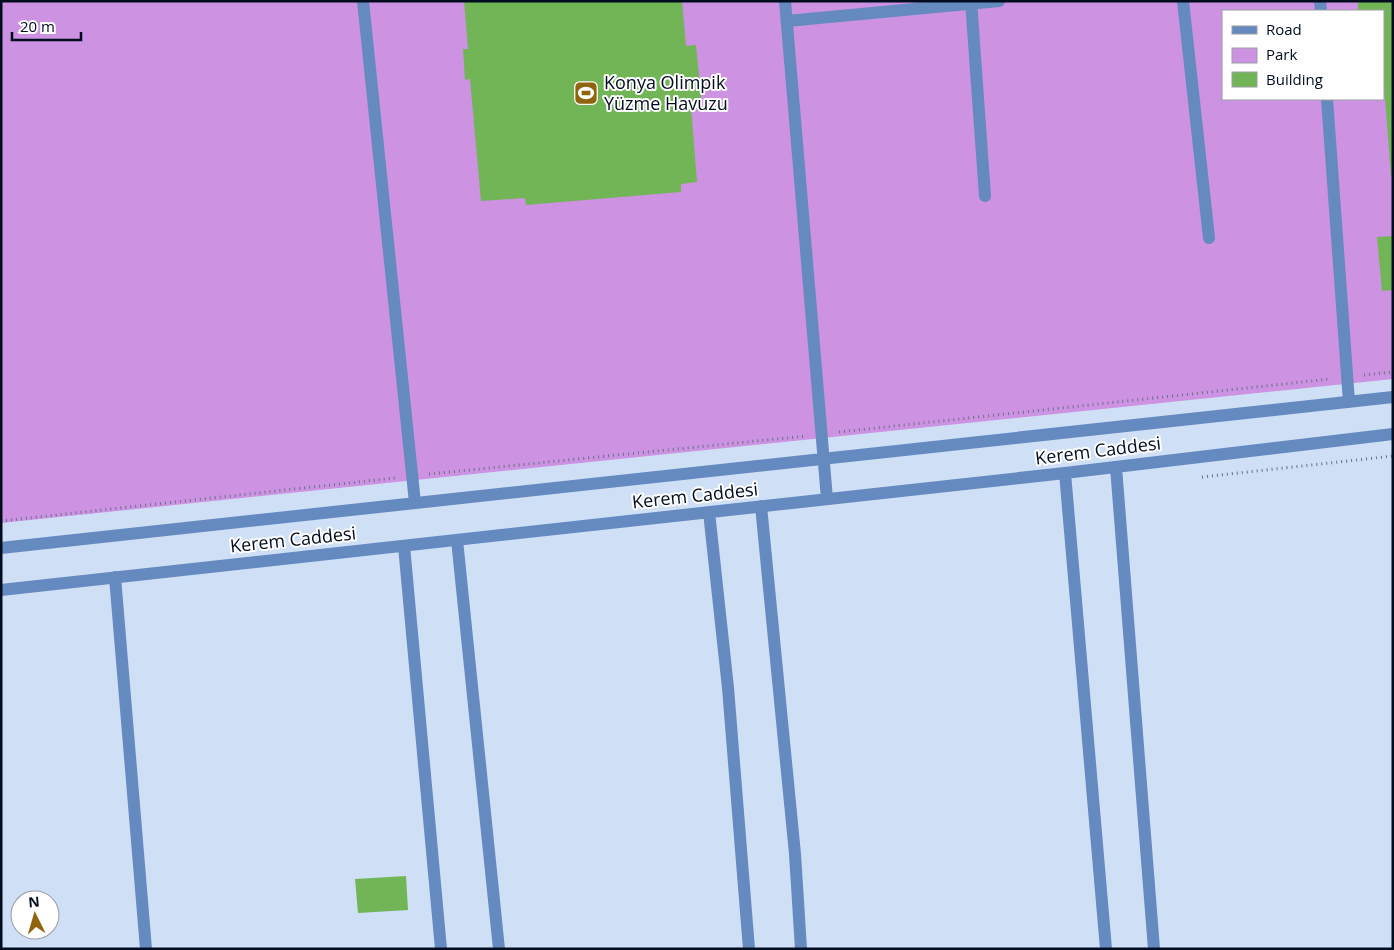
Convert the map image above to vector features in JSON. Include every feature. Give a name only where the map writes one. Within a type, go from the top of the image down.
[{"type":"street","points":[[363,1],[414,503]]},
{"type":"street","points":[[785,1],[827,499]]},
{"type":"street","points":[[787,22],[999,1]]},
{"type":"street","points":[[1183,1],[1210,238]]},
{"type":"street","points":[[971,3],[985,196]]},
{"type":"street","points":[[1327,100],[1349,402]]},
{"type":"street","name":"Kerem Caddesi","points":[[1,548],[1393,397]]},
{"type":"street","name":"Kerem Caddesi","points":[[1,590],[1065,473],[1393,434]]},
{"type":"street","points":[[1116,467],[1154,949]]},
{"type":"street","points":[[1065,473],[1106,949]]},
{"type":"street","points":[[761,506],[795,854],[801,949]]},
{"type":"street","points":[[709,512],[728,688],[749,949]]},
{"type":"street","points":[[457,540],[499,949]]},
{"type":"street","points":[[404,546],[441,949]]},
{"type":"street","points":[[116,577],[146,949]]},
{"type":"path","points":[[1,520],[1393,372]]},
{"type":"path","points":[[1196,478],[1393,456]]},
{"type":"green space","points":[[1,1],[1393,1],[1393,379],[1,523]]},
{"type":"building","name":"Konya Olimpik Yüzme Havuzu","points":[[464,1],[682,1],[686,46],[696,45],[702,106],[691,107],[697,182],[681,184],[681,192],[526,205],[525,198],[481,201],[470,79],[465,80],[463,49],[468,49]]},
{"type":"building","points":[[1358,1],[1393,1],[1393,176],[1391,176],[1384,86],[1384,10],[1358,10]]},
{"type":"building","points":[[1393,236],[1393,290],[1382,291],[1377,237]]},
{"type":"building","points":[[406,876],[408,910],[358,913],[355,879]]},
{"type":"place","name":"Konya Olimpik Yüzme Havuzu","points":[[586,93]]}]
